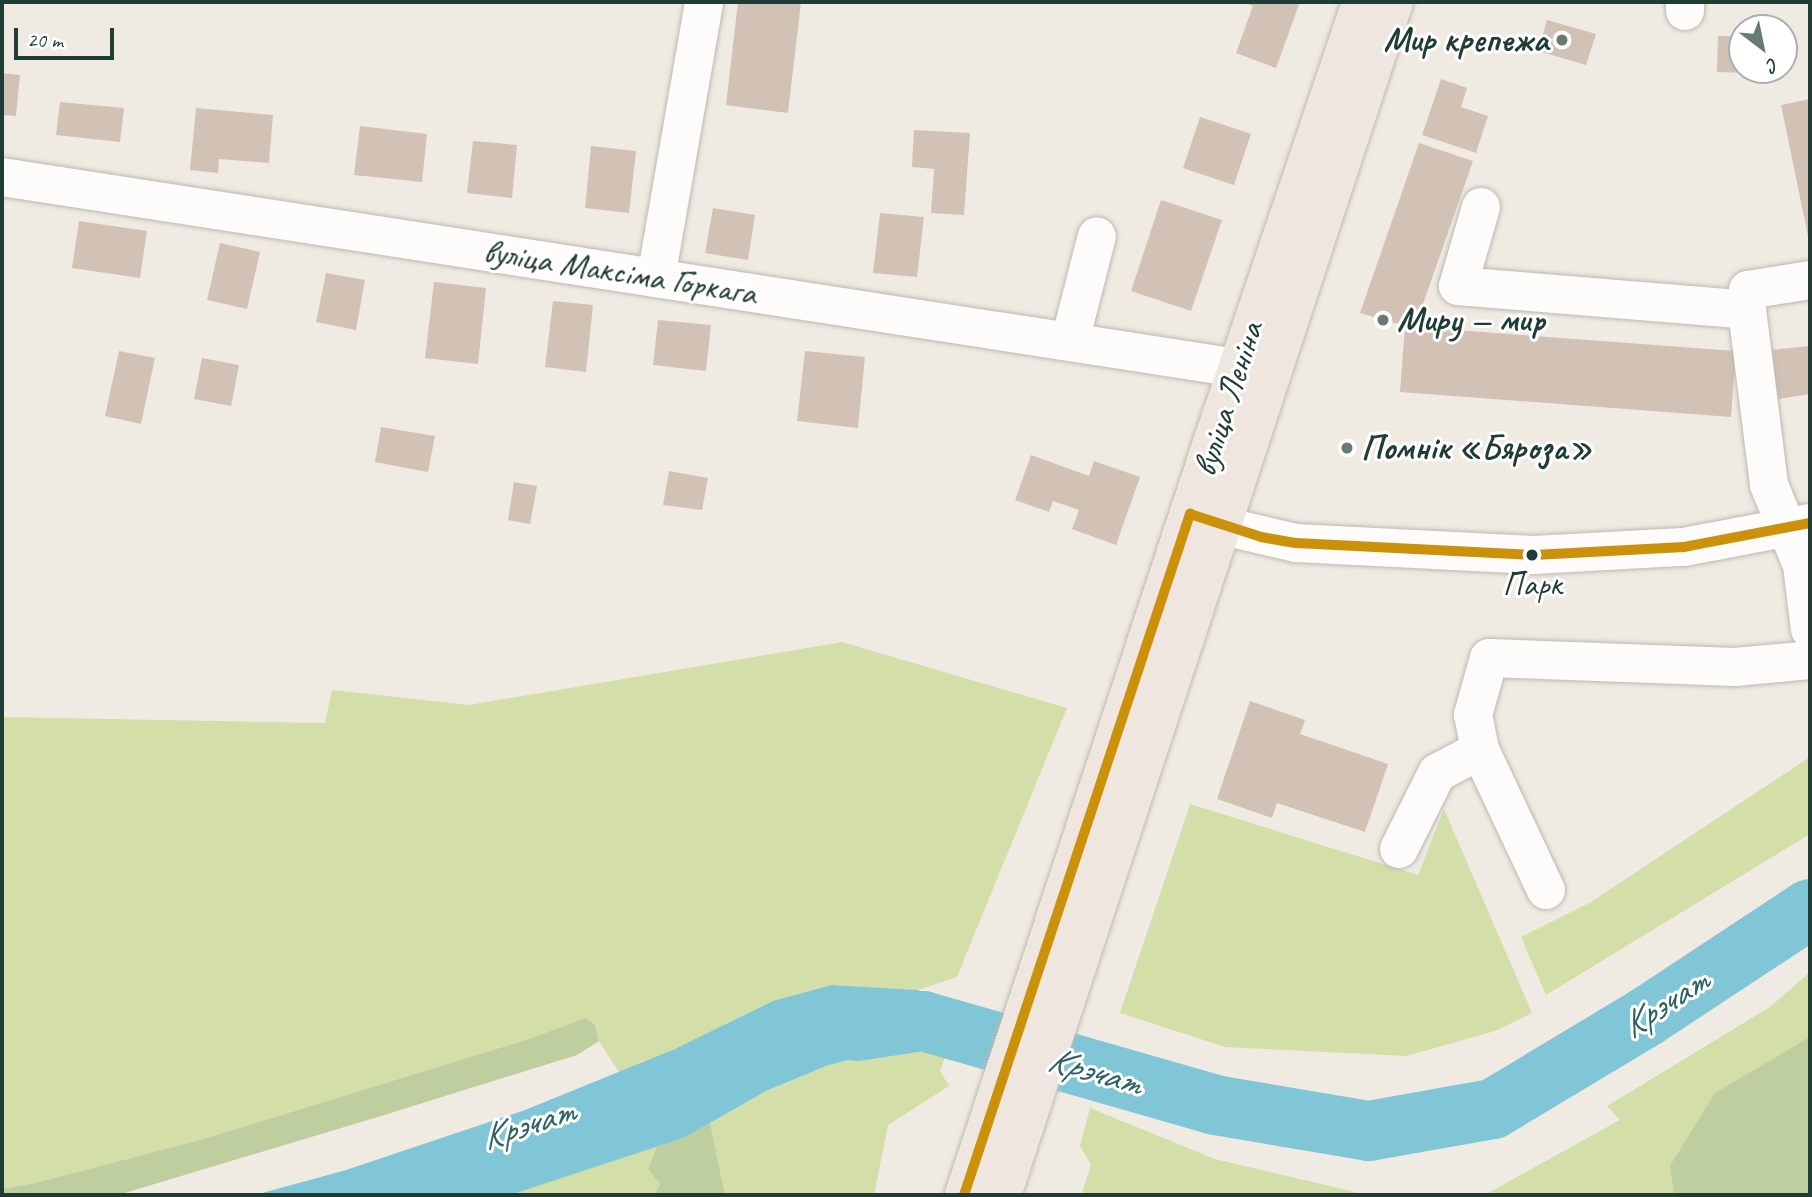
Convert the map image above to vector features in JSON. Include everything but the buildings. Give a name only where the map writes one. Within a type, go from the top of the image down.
[{"type":"main road","name":"вуліца Леніна","points":[[964,1195],[1011,1113],[1056,978],[1254,374],[1361,2]]},
{"type":"main road","name":"вуліца Леніна","points":[[1254,374],[1394,2]]},
{"type":"main road","name":"вуліца Леніна","points":[[1002,1195],[1011,1113]]},
{"type":"street","points":[[656,278],[704,2]]},
{"type":"street","name":"вуліца Максіма Горкага","points":[[2,177],[1070,341],[1254,374]]},
{"type":"street","points":[[1480,207],[1458,286],[1747,310]]},
{"type":"street","points":[[1070,341],[1097,236]]},
{"type":"street","points":[[1810,280],[1748,290],[1747,310],[1769,485],[1798,525],[1810,630]]},
{"type":"street","points":[[1207,520],[1296,542],[1534,555],[1684,547],[1798,525]]},
{"type":"street","points":[[1546,890],[1480,750],[1473,715],[1489,658],[1735,667],[1810,660]]},
{"type":"street","points":[[1399,849],[1437,773],[1480,750]]},
{"type":"green space","points":[[842,642],[1067,708],[957,977],[918,990],[832,985],[619,1072],[599,1041],[595,1024],[585,1018],[529,1039],[200,1140],[35,1183],[2,1189],[2,717],[325,723],[332,690],[469,705]]},
{"type":"green space","points":[[1810,757],[1810,834],[1546,995],[1521,937],[1591,902]]},
{"type":"green space","points":[[1190,804],[1418,875],[1444,809],[1532,1013],[1495,1031],[1406,1056],[1225,1047],[1120,1013]]},
{"type":"green space","points":[[1810,972],[1810,1195],[1478,1195],[1488,1193],[1620,1120],[1607,1106],[1770,1007]]},
{"type":"green space","points":[[585,1018],[595,1024],[599,1041],[577,1055],[381,1116],[118,1195],[2,1195],[2,1189],[35,1183],[200,1140],[529,1039]]},
{"type":"green space","points":[[930,1037],[951,1040],[940,1071],[949,1086],[888,1125],[874,1195],[725,1195],[710,1122],[766,1091],[826,1066]]},
{"type":"green space","points":[[1810,1037],[1810,1195],[1674,1195],[1670,1166],[1715,1093]]},
{"type":"green space","points":[[1090,1108],[1215,1159],[1368,1195],[1081,1195],[1091,1165],[1080,1146]]},
{"type":"green space","points":[[710,1122],[725,1195],[654,1195],[660,1184],[648,1169],[657,1146],[683,1138]]},
{"type":"green space","points":[[657,1146],[648,1169],[660,1184],[654,1195],[507,1195]]},
{"type":"water","points":[[832,985],[918,990],[934,997],[941,1016],[930,1037],[826,1066],[766,1091],[683,1138],[513,1194],[255,1195],[346,1170],[525,1110],[675,1049],[773,1001]]},
{"type":"waterway","name":"Крэчат","points":[[856,1031],[923,1021],[1215,1105],[1369,1131],[1493,1109],[1646,1017],[1810,909]]},
{"type":"transit line","points":[[1190,514],[1261,537],[1296,543],[1534,555],[1684,547],[1810,523]]},
{"type":"transit line","points":[[964,1195],[1190,514]]},
{"type":"place","name":"Мир крепежа","points":[[1562,40]]},
{"type":"place","name":"Миру — мир","points":[[1383,320]]},
{"type":"place","name":"Помнік «Бяроза»","points":[[1347,448]]},
{"type":"place","name":"Парк","points":[[1532,555]]}]
